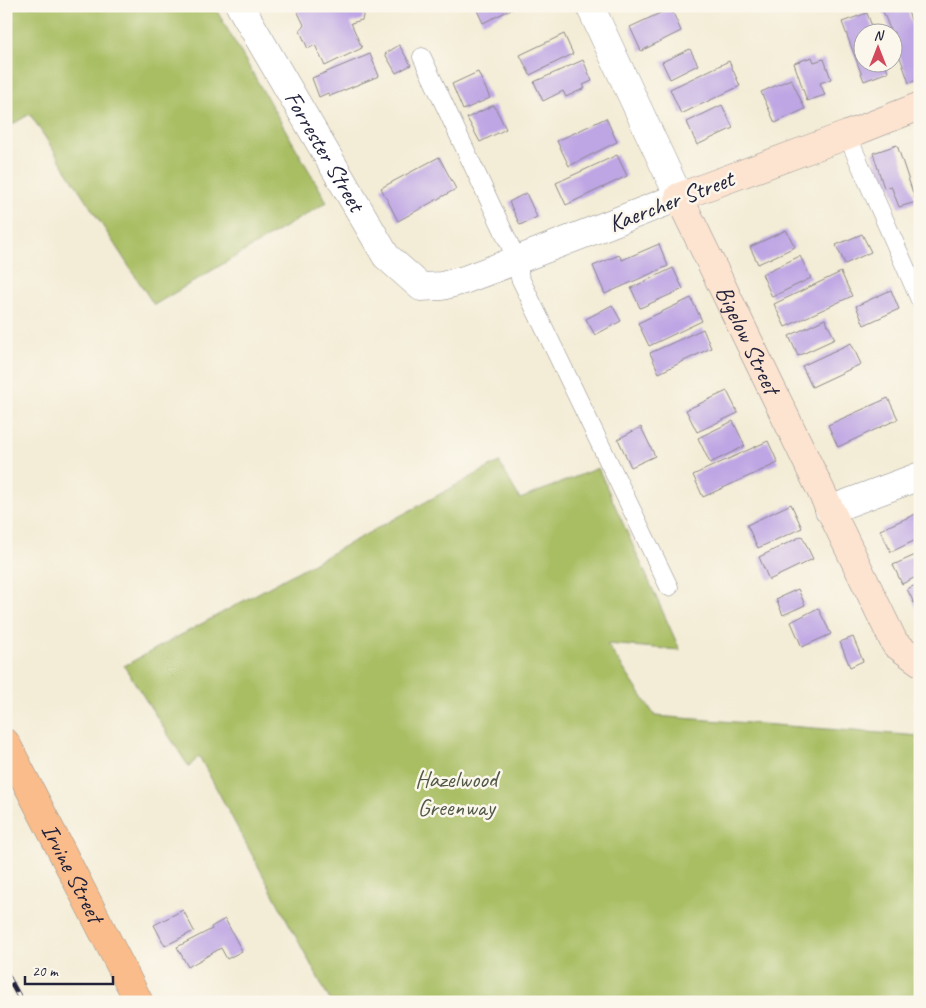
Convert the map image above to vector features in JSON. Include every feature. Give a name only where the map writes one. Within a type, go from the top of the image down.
[{"type":"main road","name":"Irvine Street","points":[[6,743],[139,1002]]},
{"type":"street","name":"Forrester Street","points":[[240,6],[386,256],[421,287]]},
{"type":"street","name":"Bigelow Street","points":[[590,6],[679,197],[895,644],[920,662]]},
{"type":"street","name":"Kaercher Street","points":[[421,287],[442,286],[464,280],[920,106]]},
{"type":"street","points":[[830,510],[920,476]]},
{"type":"lane","points":[[422,57],[517,260],[520,278],[669,587]]},
{"type":"lane","points":[[847,135],[919,295]]},
{"type":"green space","points":[[6,6],[214,6],[327,202],[154,305],[30,114],[6,128]]},
{"type":"green space","name":"Hazelwood Greenway","points":[[499,462],[520,499],[598,468],[680,650],[607,644],[655,716],[920,736],[920,1002],[331,1002],[199,756],[189,767],[124,666]]},
{"type":"building","points":[[295,6],[361,6],[364,12],[362,20],[351,23],[362,48],[325,66],[315,45],[308,49],[300,31],[304,25]]},
{"type":"building","points":[[475,6],[518,6],[483,23]]},
{"type":"building","points":[[881,6],[906,6],[920,45],[920,79],[909,83],[904,69],[904,22],[887,22]]},
{"type":"building","points":[[671,8],[681,31],[641,51],[630,27]]},
{"type":"building","points":[[867,13],[870,22],[854,22],[854,54],[842,22]]},
{"type":"building","points":[[564,34],[573,54],[530,75],[520,55]]},
{"type":"building","points":[[399,45],[411,65],[396,73],[385,54]]},
{"type":"building","points":[[690,49],[698,65],[670,79],[662,62]]},
{"type":"building","points":[[370,54],[379,76],[330,96],[328,93],[319,97],[312,78]]},
{"type":"building","points":[[812,57],[814,62],[824,59],[831,79],[820,83],[825,95],[807,101],[794,63]]},
{"type":"building","points":[[583,60],[592,81],[583,85],[585,88],[566,97],[563,91],[543,101],[534,82]]},
{"type":"building","points":[[729,61],[740,86],[681,114],[670,89]]},
{"type":"building","points":[[478,72],[490,98],[463,110],[452,84]]},
{"type":"building","points":[[861,72],[888,72],[864,81]]},
{"type":"building","points":[[791,79],[805,109],[775,123],[761,92]]},
{"type":"building","points":[[494,105],[506,129],[480,142],[467,118]]},
{"type":"building","points":[[722,105],[733,128],[697,145],[687,122]]},
{"type":"building","points":[[606,118],[617,142],[569,166],[557,141]]},
{"type":"building","points":[[897,145],[916,202],[899,207],[891,186],[884,188],[873,153]]},
{"type":"building","points":[[617,155],[627,176],[566,205],[556,183]]},
{"type":"building","points":[[439,157],[456,189],[398,221],[381,188]]},
{"type":"building","points":[[526,193],[537,217],[520,225],[509,202]]},
{"type":"building","points":[[786,230],[795,247],[758,264],[750,247]]},
{"type":"building","points":[[862,234],[871,252],[845,264],[836,245]]},
{"type":"building","points":[[659,244],[668,266],[605,294],[593,266],[619,255],[622,260]]},
{"type":"building","points":[[800,256],[811,278],[772,297],[762,274]]},
{"type":"building","points":[[673,268],[683,289],[640,308],[631,288]]},
{"type":"building","points":[[841,272],[852,296],[785,327],[774,304]]},
{"type":"building","points":[[891,290],[899,309],[864,325],[856,306]]},
{"type":"building","points":[[691,298],[702,321],[649,346],[638,323]]},
{"type":"building","points":[[612,305],[621,321],[595,335],[586,319]]},
{"type":"building","points":[[825,319],[835,339],[798,356],[789,336]]},
{"type":"building","points":[[703,329],[711,348],[659,373],[650,353]]},
{"type":"building","points":[[851,343],[861,364],[812,387],[802,366]]},
{"type":"building","points":[[727,391],[738,413],[697,432],[686,410]]},
{"type":"building","points":[[888,398],[898,419],[838,447],[828,425]]},
{"type":"building","points":[[733,421],[745,446],[710,463],[698,438]]},
{"type":"building","points":[[641,427],[655,456],[631,467],[618,439]]},
{"type":"building","points":[[768,441],[778,463],[703,497],[693,475]]},
{"type":"building","points":[[791,504],[802,528],[758,548],[747,525]]},
{"type":"building","points":[[920,512],[920,538],[891,552],[880,530]]},
{"type":"building","points":[[802,536],[813,559],[769,580],[759,557]]},
{"type":"building","points":[[920,553],[920,575],[902,584],[893,565]]},
{"type":"building","points":[[920,583],[920,615],[907,589]]},
{"type":"building","points":[[798,589],[805,605],[783,615],[776,599]]},
{"type":"building","points":[[818,608],[831,634],[802,647],[791,622]]},
{"type":"building","points":[[853,637],[863,661],[850,667],[840,642]]},
{"type":"building","points":[[183,910],[194,931],[165,946],[154,925]]},
{"type":"building","points":[[225,919],[242,951],[227,959],[221,948],[188,967],[177,947],[212,929],[211,927]]},
{"type":"railway","points":[[6,973],[22,1002]]}]
